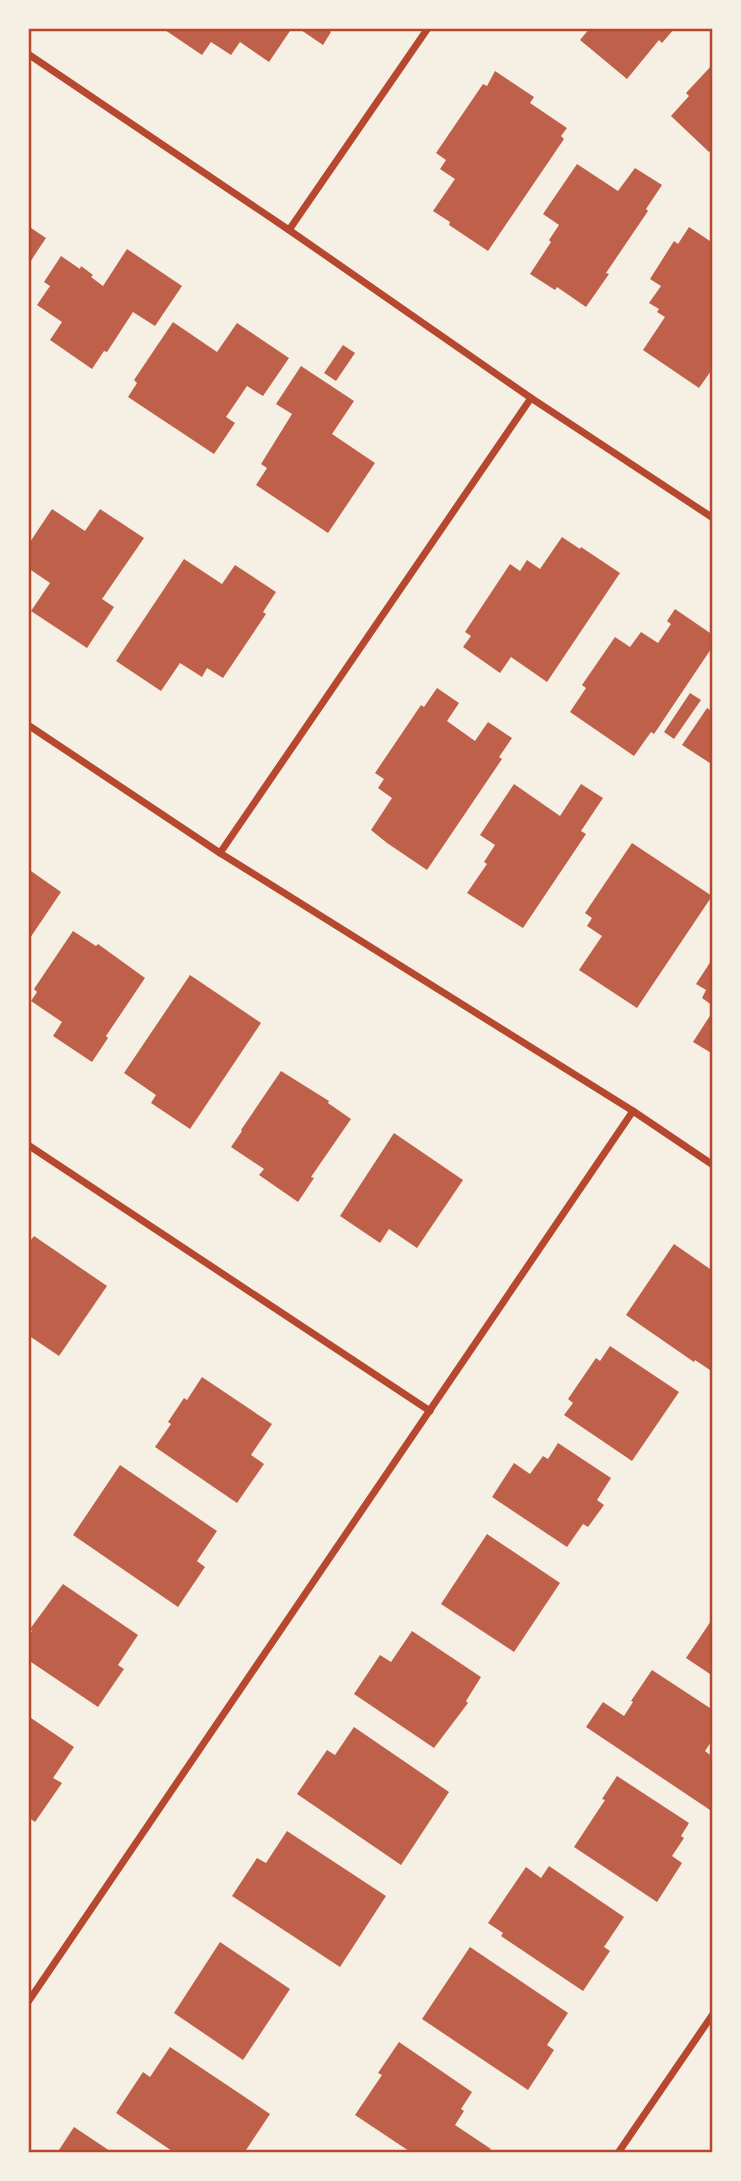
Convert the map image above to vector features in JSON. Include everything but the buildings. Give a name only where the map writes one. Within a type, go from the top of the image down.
[{"type":"street","points":[[289,229],[428,28]]},
{"type":"street","points":[[28,54],[289,229],[531,398],[713,518]]},
{"type":"street","points":[[220,853],[531,398]]},
{"type":"street","points":[[28,724],[220,853],[633,1111],[713,1165]]},
{"type":"street","points":[[28,2002],[633,1111]]},
{"type":"street","points":[[28,1145],[430,1410]]},
{"type":"street","points":[[618,2153],[713,2014]]}]
